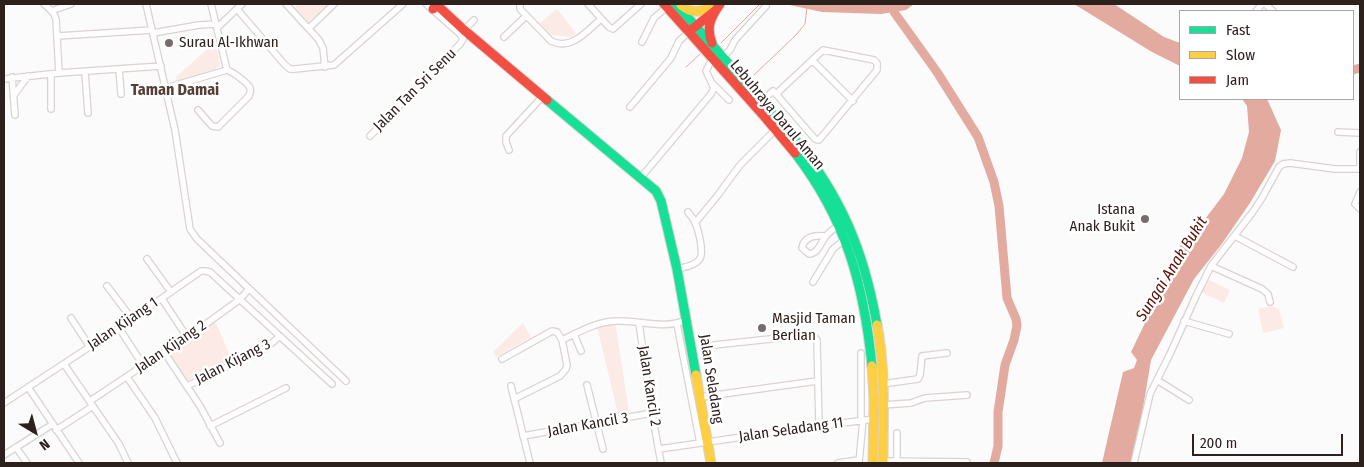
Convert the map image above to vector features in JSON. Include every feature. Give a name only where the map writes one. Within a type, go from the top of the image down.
[{"type":"main road","points":[[680,4],[686,9],[697,12],[716,6]]},
{"type":"main road","name":"Jalan Seladang","points":[[430,7],[437,5],[658,194],[678,269],[700,397],[703,442],[711,463]]},
{"type":"main road","name":"Lebuhraya Darul Aman","points":[[669,5],[715,49],[799,142],[834,195],[846,220],[863,266],[874,309],[881,350],[883,462]]},
{"type":"main road","points":[[690,27],[716,6]]},
{"type":"main road","points":[[715,49],[708,34],[708,28],[716,6]]},
{"type":"main road","name":"Lebuhraya Darul Aman","points":[[690,27],[712,59],[791,148],[826,199],[845,239],[866,311],[872,357],[873,463]]},
{"type":"street","points":[[44,4],[56,19],[59,73]]},
{"type":"street","points":[[51,11],[71,4]]},
{"type":"street","points":[[146,4],[175,130],[190,229],[197,239],[346,381]]},
{"type":"street","points":[[212,4],[227,70]]},
{"type":"street","points":[[58,36],[152,31],[199,25],[217,26],[242,4]]},
{"type":"street","points":[[286,4],[309,28],[321,44],[325,67]]},
{"type":"street","points":[[292,10],[297,4]]},
{"type":"street","points":[[309,28],[334,4]]},
{"type":"street","points":[[237,9],[290,69],[334,66],[403,4]]},
{"type":"street","points":[[520,4],[520,9],[526,16],[551,41],[558,43],[576,41],[601,19]]},
{"type":"street","points":[[588,4],[609,28],[613,29],[641,4]]},
{"type":"street","points":[[642,42],[654,18],[669,5]]},
{"type":"street","points":[[723,58],[730,50],[734,40],[766,6]]},
{"type":"street","name":"Jalan Tan Sri Senu","points":[[370,136],[460,44],[462,39],[460,34],[430,7]]},
{"type":"street","points":[[504,37],[526,16]]},
{"type":"street","points":[[464,30],[474,20]]},
{"type":"street","points":[[630,107],[671,58],[682,37],[690,27]]},
{"type":"street","points":[[768,108],[776,95],[823,50],[874,60],[877,63],[877,70],[853,101],[820,139],[817,140],[776,95]]},
{"type":"street","points":[[712,59],[706,71],[713,84],[729,100]]},
{"type":"street","points":[[813,60],[853,101]]},
{"type":"street","points":[[4,79],[161,66]]},
{"type":"street","points":[[119,69],[121,94]]},
{"type":"street","points":[[166,88],[227,70],[232,71],[249,86],[249,96],[218,127],[212,126],[198,110]]},
{"type":"street","points":[[84,72],[88,112]]},
{"type":"street","points":[[50,74],[51,109]]},
{"type":"street","points":[[14,95],[28,76]]},
{"type":"street","points":[[12,77],[15,115]]},
{"type":"street","points":[[643,175],[711,94],[714,88],[713,84]]},
{"type":"street","points":[[762,101],[776,95]]},
{"type":"street","points":[[509,150],[506,136],[543,96]]},
{"type":"street","points":[[695,222],[740,165],[775,130]]},
{"type":"street","points":[[1338,132],[1360,133]]},
{"type":"street","points":[[1134,463],[1150,394],[1184,321],[1211,266],[1262,198],[1279,167],[1290,163],[1335,169],[1360,168],[1360,152]]},
{"type":"street","points":[[1360,192],[1355,204],[1360,209]]},
{"type":"street","points":[[678,269],[693,264],[701,258],[702,248],[695,222],[688,212]]},
{"type":"street","points":[[825,236],[839,225]]},
{"type":"street","points":[[1235,236],[1293,267]]},
{"type":"street","points":[[813,282],[833,248],[845,239]]},
{"type":"street","points":[[147,259],[171,292]]},
{"type":"street","points":[[1211,266],[1262,289],[1268,294],[1270,302]]},
{"type":"street","name":"Jalan Kijang 1","points":[[4,403],[119,328],[201,271],[210,272],[239,300]]},
{"type":"street","points":[[107,286],[132,319]]},
{"type":"street","name":"Jalan Kijang 2","points":[[5,453],[54,427],[91,403],[127,376],[239,300],[249,289]]},
{"type":"street","points":[[162,298],[187,337]]},
{"type":"street","points":[[239,300],[332,384]]},
{"type":"street","points":[[71,318],[90,347]]},
{"type":"street","points":[[562,340],[595,326],[616,320],[667,325],[677,324],[686,320]]},
{"type":"street","points":[[1184,321],[1229,334]]},
{"type":"street","name":"Jalan Kancil 2","points":[[638,322],[661,463]]},
{"type":"street","points":[[659,449],[703,442],[677,324]]},
{"type":"street","points":[[119,328],[143,366]]},
{"type":"street","points":[[502,359],[552,332],[557,332],[562,340],[566,365],[564,373],[514,399]]},
{"type":"street","points":[[574,334],[581,351]]},
{"type":"street","points":[[714,345],[812,335],[817,340],[819,426]]},
{"type":"street","name":"Jalan Kijang 3","points":[[186,386],[266,348],[279,337]]},
{"type":"street","points":[[164,352],[200,406],[220,444]]},
{"type":"street","points":[[838,463],[859,461],[862,420],[862,353]]},
{"type":"street","points":[[882,384],[918,379],[922,356],[947,353]]},
{"type":"street","points":[[64,364],[119,444],[128,463]]},
{"type":"street","points":[[127,376],[155,418],[177,463]]},
{"type":"street","points":[[1158,380],[1188,400]]},
{"type":"street","points":[[700,397],[818,381]]},
{"type":"street","points":[[587,385],[603,448]]},
{"type":"street","points":[[511,386],[530,463]]},
{"type":"street","points":[[28,388],[79,463]]},
{"type":"street","points":[[210,426],[286,388]]},
{"type":"street","points":[[883,405],[911,403],[925,398],[967,395]]},
{"type":"street","name":"Jalan Kancil 3","points":[[523,436],[652,413]]},
{"type":"street","name":"Jalan Seladang 11","points":[[703,442],[874,419]]},
{"type":"street","points":[[897,433],[900,462]]},
{"type":"street","points":[[16,447],[27,463]]},
{"type":"street","points":[[883,462],[967,462]]},
{"type":"shaded area","points":[[298,4],[325,4],[327,6],[308,22],[295,7]]},
{"type":"shaded area","points":[[557,9],[576,33],[571,37],[551,35],[540,23]]},
{"type":"shaded area","points":[[215,42],[220,65],[213,71],[177,81],[176,77]]},
{"type":"shaded area","points":[[1203,277],[1230,290],[1224,303],[1197,290]]},
{"type":"shaded area","points":[[1272,306],[1279,309],[1284,328],[1263,333],[1258,309]]},
{"type":"shaded area","points":[[215,321],[232,360],[187,381],[168,351]]},
{"type":"shaded area","points":[[615,322],[629,412],[618,414],[597,326]]},
{"type":"shaded area","points":[[523,323],[531,337],[496,357],[493,352]]},
{"type":"water","points":[[785,4],[914,4],[906,10],[881,14],[822,12]]},
{"type":"water","points":[[1074,4],[1114,4],[1164,37],[1179,43],[1179,66],[1152,52]]},
{"type":"water","name":"Sungai Anak Bukit","points":[[1243,100],[1267,100],[1281,130],[1275,161],[1250,203],[1221,245],[1194,279],[1151,360],[1132,463],[1102,463],[1123,372],[1134,368],[1137,360],[1131,352],[1171,269],[1179,247],[1199,227],[1224,194],[1242,158],[1249,132],[1247,106]]},
{"type":"waterway","points":[[721,43],[760,4]]},
{"type":"waterway","points":[[893,4],[894,12],[937,72],[978,137],[994,182],[999,206],[1007,298],[1017,326],[1005,365],[998,412],[998,446],[994,463]]},
{"type":"waterway","points":[[754,75],[805,24],[807,7]]},
{"type":"waterway","points":[[686,67],[700,54]]},
{"type":"waterway","points":[[1354,70],[1360,68]]},
{"type":"traffic: fast","points":[[676,4],[793,137],[825,181],[848,225],[857,248],[872,298],[877,325]]},
{"type":"traffic: fast","points":[[547,100],[656,191],[661,201],[677,269],[696,375]]},
{"type":"traffic: fast","points":[[795,153],[813,178],[827,203],[840,228],[850,254],[864,308],[872,366]]},
{"type":"traffic: slow","points":[[681,5],[688,10],[696,11],[712,7]]},
{"type":"traffic: slow","points":[[877,325],[883,377],[883,463]]},
{"type":"traffic: slow","points":[[872,366],[874,399],[873,463]]},
{"type":"traffic: slow","points":[[696,375],[711,463]]},
{"type":"traffic: jam","points":[[664,4],[795,153]]},
{"type":"traffic: jam","points":[[691,30],[716,10],[720,4]]},
{"type":"traffic: jam","points":[[433,9],[437,5],[547,100]]},
{"type":"traffic: jam","points":[[712,43],[710,26],[716,10]]},
{"type":"place","name":"Surau Al-Ikhwan","points":[[169,43]]},
{"type":"place","name":"Istana Anak Bukit","points":[[1145,219]]},
{"type":"place","name":"Masjid Taman Berlian","points":[[762,328]]},
{"type":"district","name":"Taman Damai","points":[[175,91]]}]
